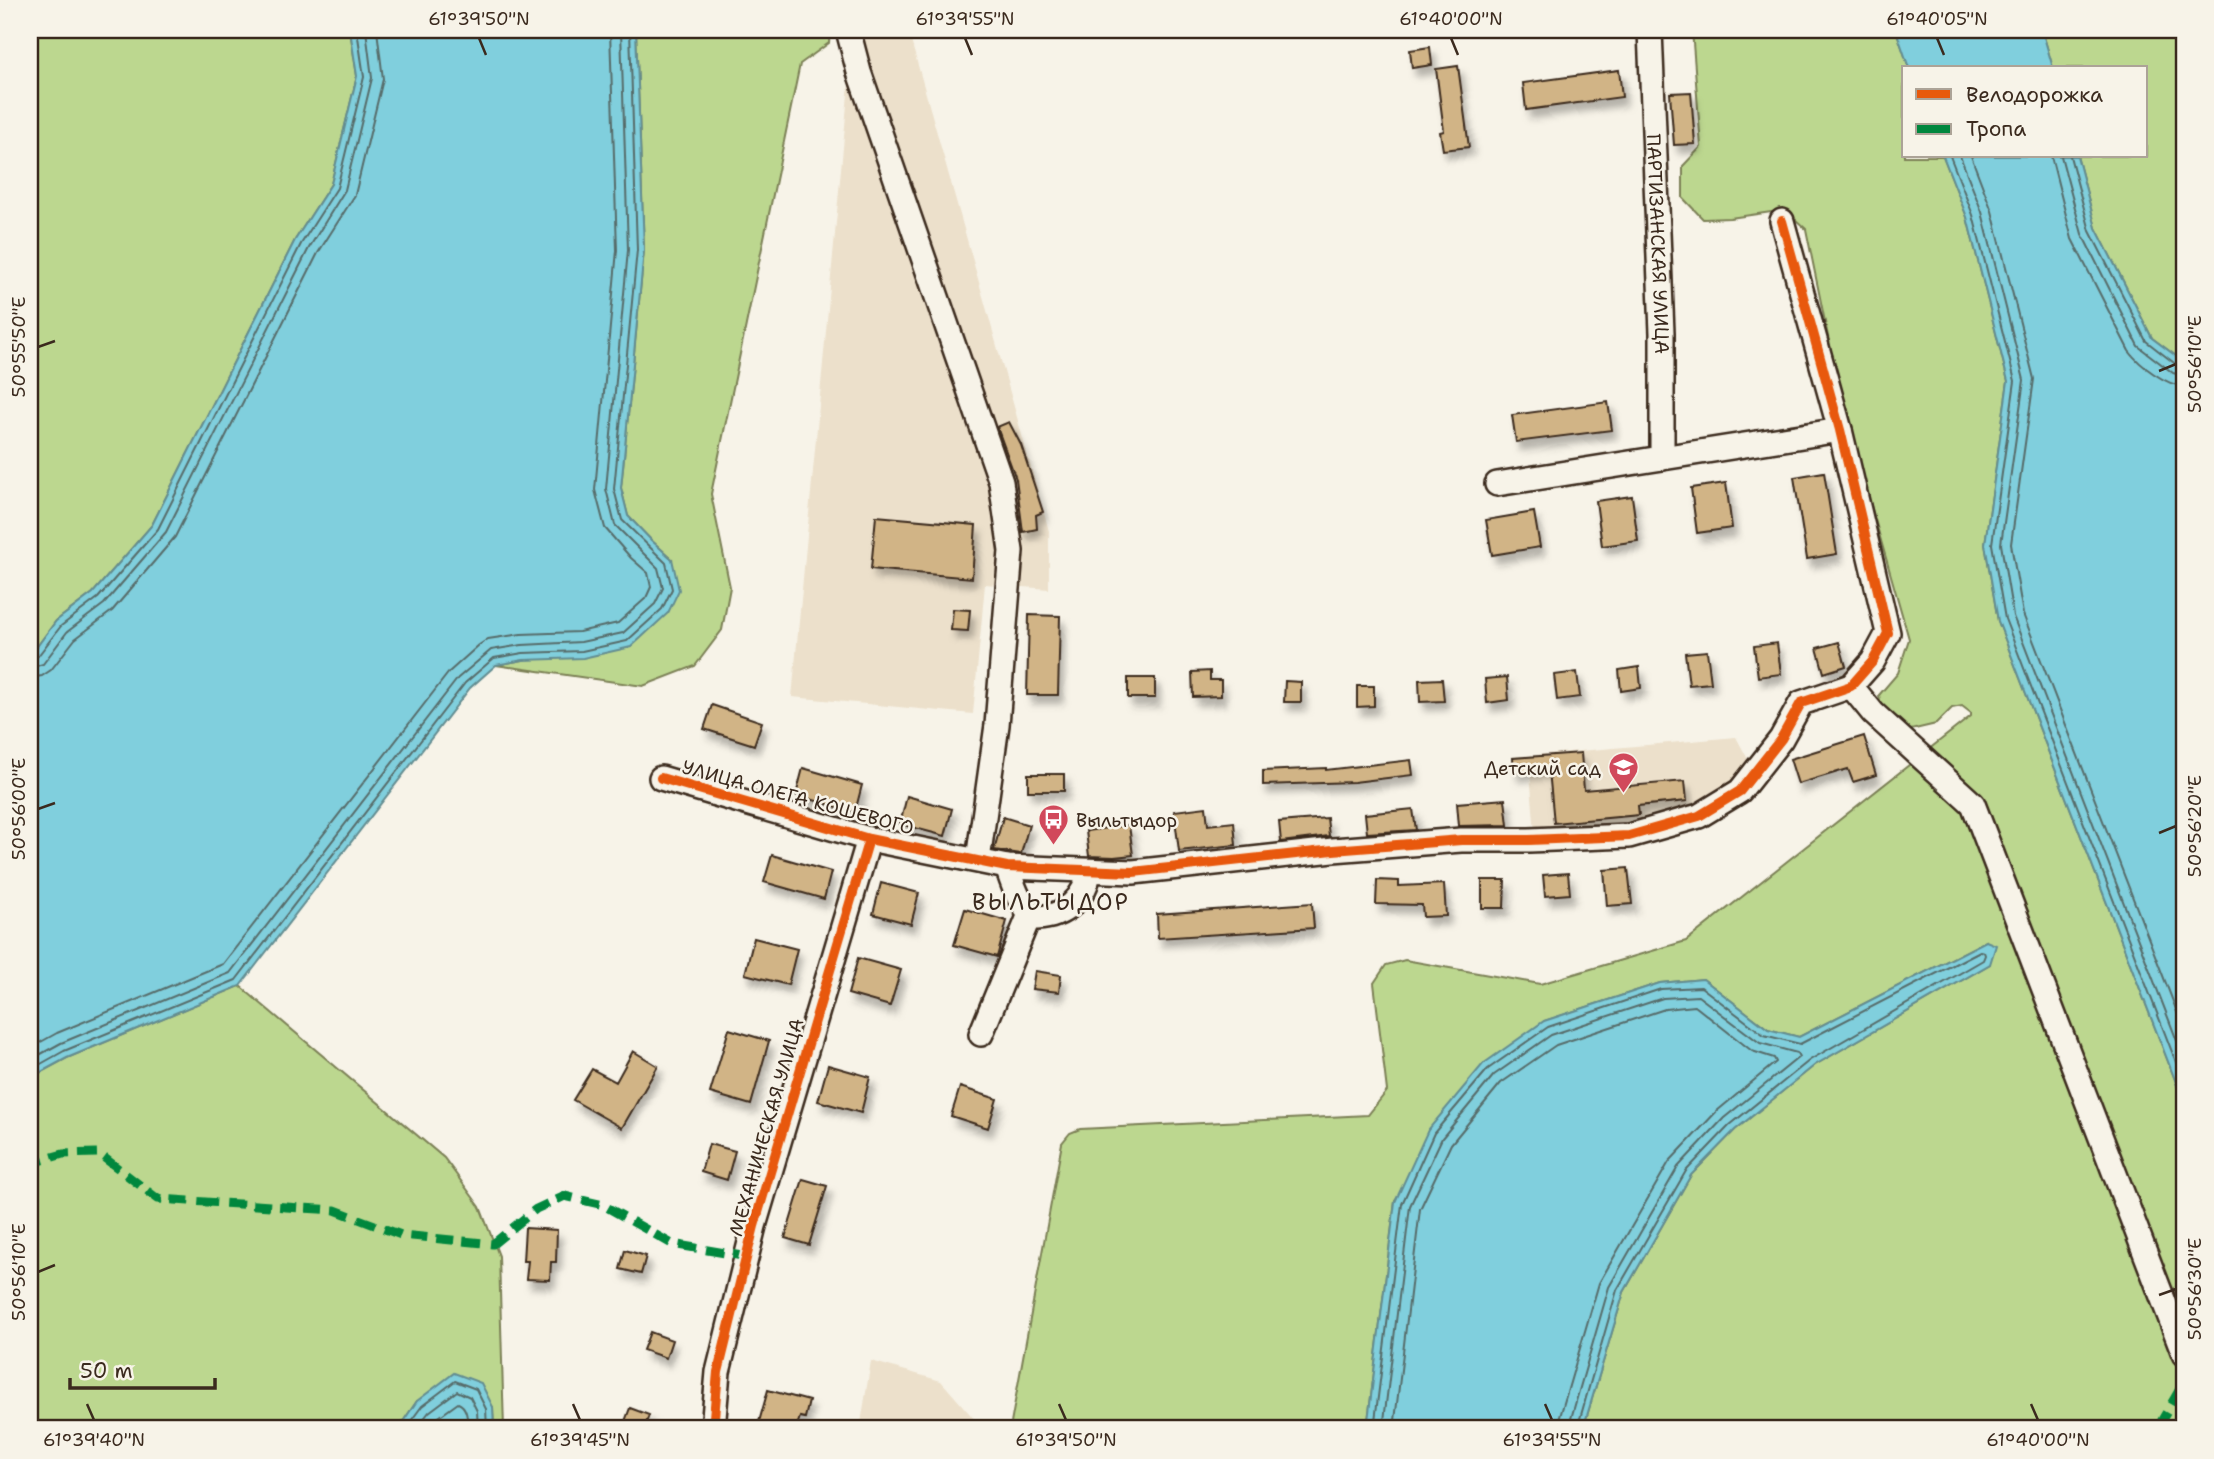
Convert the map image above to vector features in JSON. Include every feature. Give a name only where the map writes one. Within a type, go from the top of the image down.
[{"type":"street","points":[[848,30],[859,72],[1001,482],[1011,551],[997,725],[978,860]]},
{"type":"street","name":"ПАРТИЗАНСКАЯ УЛИЦА","points":[[1650,30],[1662,333],[1662,458]]},
{"type":"street","points":[[1782,221],[1840,430],[1888,633],[1873,661],[1851,686],[1873,713],[1973,804],[2184,1354]]},
{"type":"street","points":[[1497,484],[1840,430]]},
{"type":"street","name":"УЛИЦА ОЛЕГА КОШЕВОГО","points":[[661,778],[869,839],[1007,867],[1133,872],[1333,850],[1461,840],[1629,836],[1699,816],[1740,791],[1781,739],[1801,703],[1851,686]]},
{"type":"street","name":"МЕХАНИЧЕСКАЯ УЛИЦА","points":[[713,1429],[718,1372],[754,1226],[869,839]]},
{"type":"street","points":[[1007,867],[1022,904],[1037,918],[1063,912],[1087,886],[1088,871]]},
{"type":"street","points":[[981,1034],[1030,914]]},
{"type":"shaded area","points":[[839,30],[908,30],[1049,531],[1049,589],[985,584],[973,714],[792,697],[850,72]]},
{"type":"shaded area","name":"Детский сад","points":[[1736,737],[1750,763],[1735,784],[1695,812],[1607,829],[1535,833],[1530,773],[1513,774],[1512,757]]},
{"type":"shaded area","points":[[871,1361],[941,1381],[983,1429],[860,1429]]},
{"type":"green space","points":[[30,30],[350,30],[357,76],[331,184],[295,240],[152,525],[93,593],[56,621],[30,656]]},
{"type":"green space","points":[[636,30],[830,30],[829,43],[800,64],[711,494],[730,587],[722,630],[695,666],[643,686],[496,665],[523,660],[672,559],[628,516],[621,488],[644,250]]},
{"type":"green space","points":[[1692,30],[1896,30],[1908,66],[1902,66],[1902,158],[1944,158],[1967,217],[2008,381],[1985,544],[1998,621],[2184,1103],[2184,1429],[1583,1429],[1624,1292],[1691,1175],[1735,1130],[1815,1065],[1990,964],[1986,941],[1799,1037],[1768,1029],[1703,979],[1660,983],[1544,1021],[1395,1201],[1367,1429],[1010,1429],[1062,1143],[1070,1133],[1080,1129],[1368,1115],[1387,1091],[1374,983],[1386,965],[1405,960],[1540,984],[1686,941],[1971,716],[1962,706],[1952,708],[1936,724],[1911,730],[1882,711],[1879,695],[1898,673],[1909,639],[1850,432],[1806,229],[1785,210],[1703,219],[1683,198],[1683,166],[1701,147]]},
{"type":"green space","points":[[2042,30],[2184,30],[2184,362],[2152,338],[2096,228],[2078,158],[2148,158],[2148,66],[2052,66]]},
{"type":"green space","points":[[240,986],[444,1158],[480,1207],[499,1256],[504,1429],[494,1429],[493,1407],[417,1401],[398,1429],[30,1429],[30,1078],[67,1058]]},
{"type":"water","points":[[350,30],[636,30],[644,250],[621,488],[628,516],[672,559],[679,590],[668,613],[631,647],[583,658],[523,660],[496,665],[470,688],[240,986],[67,1058],[30,1078],[30,656],[56,621],[93,593],[152,525],[295,240],[331,184],[357,76]]},
{"type":"water","points":[[1896,30],[2042,30],[2052,66],[1908,66]]},
{"type":"water","points":[[1944,158],[2078,158],[2096,228],[2152,338],[2184,362],[2184,1103],[1998,621],[1985,544],[2008,381],[1967,217]]},
{"type":"water","points":[[1986,941],[1996,945],[1990,964],[1815,1065],[1735,1130],[1691,1175],[1624,1292],[1583,1429],[1367,1429],[1395,1202],[1428,1130],[1483,1064],[1544,1021],[1660,983],[1703,979],[1768,1029],[1799,1037]]},
{"type":"water","points":[[454,1373],[481,1383],[493,1407],[494,1429],[398,1429],[417,1401]]},
{"type":"building","points":[[1430,47],[1432,65],[1412,68],[1410,50]]},
{"type":"building","points":[[1458,66],[1469,147],[1443,150],[1440,132],[1444,131],[1436,69]]},
{"type":"building","points":[[1619,70],[1622,97],[1526,110],[1523,83]]},
{"type":"building","points":[[1691,92],[1695,144],[1674,145],[1670,93]]},
{"type":"building","points":[[1608,402],[1612,430],[1516,442],[1512,415]]},
{"type":"building","points":[[1009,422],[1021,445],[1043,512],[1036,515],[1037,529],[1023,532],[1016,479],[997,427]]},
{"type":"building","points":[[1824,472],[1837,554],[1807,559],[1794,477]]},
{"type":"building","points":[[1726,483],[1732,528],[1697,533],[1691,488]]},
{"type":"building","points":[[1632,496],[1638,541],[1602,546],[1596,501]]},
{"type":"building","points":[[1534,512],[1540,547],[1492,555],[1486,520]]},
{"type":"building","points":[[876,516],[976,525],[972,578],[871,569]]},
{"type":"building","points":[[953,609],[970,610],[968,631],[951,630]]},
{"type":"building","points":[[1029,615],[1060,616],[1058,695],[1027,695]]},
{"type":"building","points":[[1839,642],[1846,666],[1824,673],[1817,648]]},
{"type":"building","points":[[1777,643],[1781,674],[1758,677],[1754,646]]},
{"type":"building","points":[[1707,651],[1711,683],[1689,685],[1685,653]]},
{"type":"building","points":[[1639,667],[1641,688],[1621,691],[1619,670]]},
{"type":"building","points":[[1210,671],[1210,680],[1221,680],[1221,696],[1193,697],[1192,672]]},
{"type":"building","points":[[1577,672],[1580,697],[1557,700],[1554,675]]},
{"type":"building","points":[[1507,677],[1509,700],[1487,703],[1485,679]]},
{"type":"building","points":[[1128,678],[1155,678],[1155,698],[1128,698]]},
{"type":"building","points":[[1442,679],[1444,701],[1420,702],[1419,680]]},
{"type":"building","points":[[1285,681],[1301,682],[1301,702],[1284,702]]},
{"type":"building","points":[[1357,686],[1374,686],[1374,706],[1357,707]]},
{"type":"building","points":[[712,705],[762,722],[754,745],[704,729]]},
{"type":"building","points":[[1864,736],[1876,775],[1853,782],[1848,769],[1798,784],[1790,759]]},
{"type":"building","points":[[1581,753],[1584,790],[1685,781],[1687,801],[1638,806],[1639,815],[1554,823],[1549,770],[1514,773],[1513,758]]},
{"type":"building","points":[[1411,760],[1413,775],[1354,782],[1263,785],[1263,771],[1326,770]]},
{"type":"building","points":[[803,768],[862,785],[855,812],[796,795]]},
{"type":"building","points":[[1028,774],[1064,774],[1064,791],[1028,791]]},
{"type":"building","points":[[907,796],[952,809],[945,836],[900,824]]},
{"type":"building","points":[[1505,799],[1508,825],[1459,826],[1457,803]]},
{"type":"building","points":[[1206,807],[1208,825],[1234,822],[1236,845],[1179,851],[1174,811]]},
{"type":"building","points":[[1413,809],[1416,830],[1367,833],[1365,814]]},
{"type":"building","points":[[1003,817],[1029,825],[1021,854],[994,850]]},
{"type":"building","points":[[1327,818],[1329,836],[1281,842],[1279,822]]},
{"type":"building","points":[[1129,825],[1133,855],[1089,856],[1086,831]]},
{"type":"building","points":[[772,855],[831,872],[824,899],[764,882]]},
{"type":"building","points":[[1628,868],[1632,904],[1607,906],[1604,870]]},
{"type":"building","points":[[1568,873],[1570,894],[1545,896],[1543,875]]},
{"type":"building","points":[[1377,880],[1399,881],[1399,886],[1444,884],[1446,916],[1423,917],[1422,905],[1376,904]]},
{"type":"building","points":[[1482,880],[1505,880],[1504,908],[1482,908]]},
{"type":"building","points":[[881,883],[919,893],[911,924],[873,914]]},
{"type":"building","points":[[1312,903],[1314,928],[1158,938],[1157,914]]},
{"type":"building","points":[[965,909],[1007,921],[997,957],[954,945]]},
{"type":"building","points":[[754,938],[797,949],[788,985],[745,974]]},
{"type":"building","points":[[858,958],[901,970],[890,1006],[848,994]]},
{"type":"building","points":[[1035,971],[1061,975],[1059,992],[1032,989]]},
{"type":"building","points":[[729,1029],[769,1041],[751,1105],[710,1093]]},
{"type":"building","points":[[633,1051],[658,1066],[622,1128],[573,1100],[592,1069],[616,1082]]},
{"type":"building","points":[[828,1065],[870,1077],[861,1113],[818,1101]]},
{"type":"building","points":[[960,1087],[997,1099],[988,1128],[951,1116]]},
{"type":"building","points":[[709,1144],[735,1151],[727,1180],[701,1172]]},
{"type":"building","points":[[803,1179],[827,1186],[809,1245],[785,1238]]},
{"type":"building","points":[[525,1228],[557,1230],[556,1262],[551,1262],[550,1280],[526,1279],[528,1261],[523,1261]]},
{"type":"building","points":[[625,1250],[646,1256],[641,1274],[620,1269]]},
{"type":"building","points":[[650,1332],[672,1340],[666,1358],[643,1350]]},
{"type":"building","points":[[768,1390],[809,1401],[805,1418],[800,1417],[796,1429],[757,1429]]},
{"type":"building","points":[[630,1408],[649,1415],[644,1429],[624,1424]]},
{"type":"marked path","points":[[30,1169],[33,1163],[63,1154],[98,1153],[158,1199],[335,1210],[401,1235],[493,1244],[536,1209],[565,1196],[603,1205],[672,1244],[743,1256]]},
{"type":"marked path","points":[[2160,1429],[2162,1420],[2184,1382]]},
{"type":"cycle path","points":[[661,778],[869,839],[1007,867],[1133,872],[1333,850],[1461,840],[1629,836],[1699,816],[1740,791],[1781,739],[1801,703],[1851,686],[1873,661],[1888,633],[1840,430],[1782,221]]},
{"type":"cycle path","points":[[713,1429],[718,1372],[754,1226],[869,839]]},
{"type":"place","name":"Детский сад","points":[[1624,795]]},
{"type":"place","name":"Выльтыдор","points":[[1053,847]]},
{"type":"district","name":"ВЫЛЬТЫДОР","points":[[1051,902]]}]
